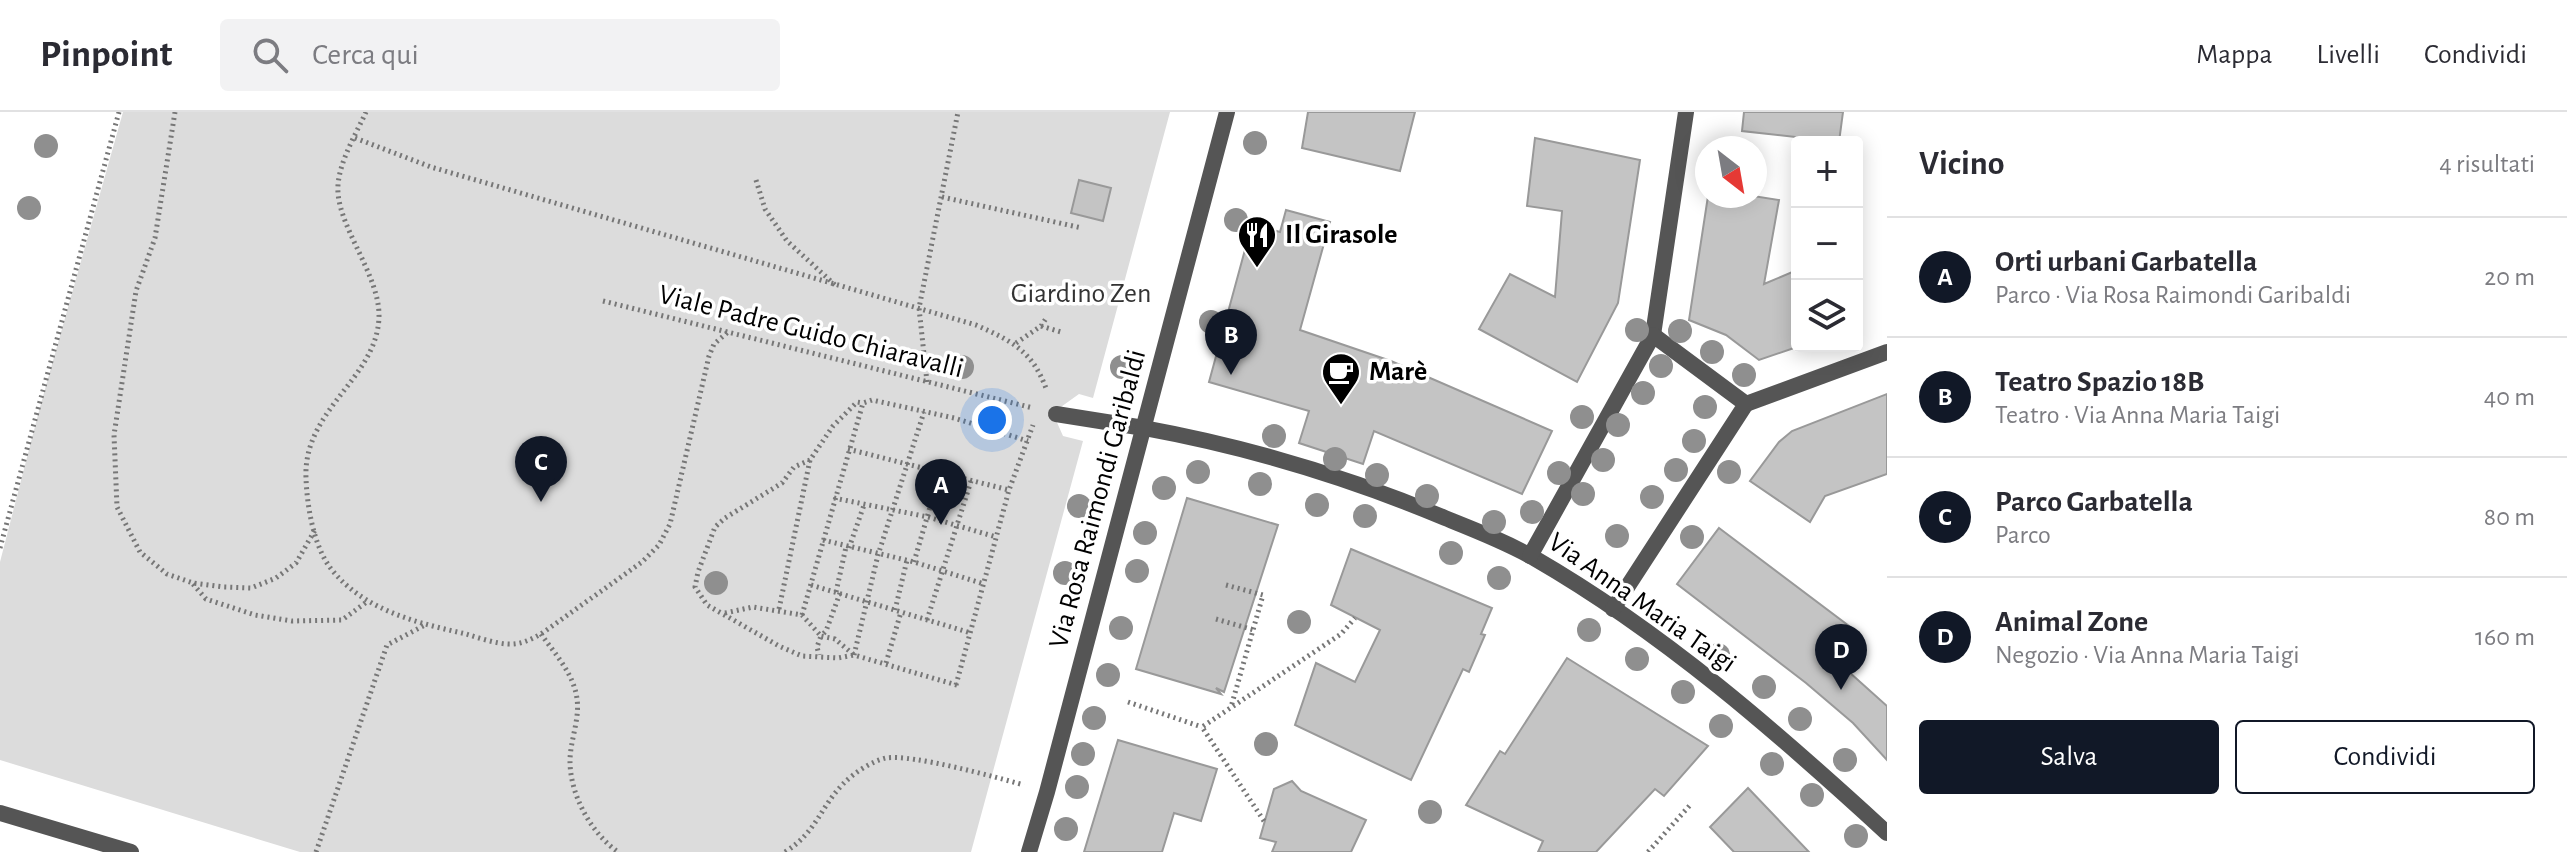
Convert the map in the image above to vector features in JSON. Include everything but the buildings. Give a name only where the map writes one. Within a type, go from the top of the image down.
[{"type":"street","name":"Via Rosa Raimondi Garibaldi","points":[[1029,852],[1227,112]]},
{"type":"street","points":[[1530,556],[1653,335],[1686,112]]},
{"type":"street","points":[[1653,335],[1746,404]]},
{"type":"street","points":[[1613,609],[1746,404],[1887,352]]},
{"type":"street","name":"Via Anna Maria Taigi","points":[[1056,414],[1191,437],[1329,473],[1425,510],[1530,556],[1613,609],[1696,668],[1768,725],[1887,833]]},
{"type":"street","points":[[0,813],[131,852]]},
{"type":"path","points":[[0,548],[119,112]]},
{"type":"path","points":[[175,112],[155,238],[136,291],[114,435],[117,507],[140,552],[167,574],[193,583],[251,588],[276,578],[296,563],[315,530]]},
{"type":"path","points":[[366,112],[342,165],[338,187],[339,198],[377,295],[379,319],[361,368],[313,433],[306,457],[308,507],[319,548],[330,568],[368,601],[426,625],[506,644],[524,643],[642,562],[659,545],[670,524],[709,356],[714,344],[728,332]]},
{"type":"path","points":[[927,382],[919,308],[958,112]]},
{"type":"path","points":[[355,138],[431,167],[836,287],[976,325],[1016,343],[1045,383],[1056,414]]},
{"type":"path","points":[[756,180],[765,209],[787,241],[836,287]]},
{"type":"path","points":[[942,197],[1082,228]]},
{"type":"path","name":"Viale Padre Guido Chiaravalli","points":[[603,301],[1036,409],[1028,441]]},
{"type":"path","points":[[1016,343],[1041,326],[1047,317]]},
{"type":"path","points":[[1041,326],[1061,332]]},
{"type":"path","points":[[779,609],[810,460],[833,426],[857,402],[872,400],[954,418],[1028,441],[1009,490],[958,685],[854,655],[838,658],[802,656],[707,605],[695,587],[715,527],[782,483],[794,467],[810,460]]},
{"type":"path","points":[[802,615],[863,403]]},
{"type":"path","points":[[854,655],[878,555],[924,412]]},
{"type":"path","points":[[848,449],[1009,490]]},
{"type":"path","points":[[914,562],[940,473]]},
{"type":"path","points":[[927,620],[971,481]]},
{"type":"path","points":[[834,498],[928,517],[996,537]]},
{"type":"path","points":[[819,655],[817,647],[826,631],[838,592],[847,547],[864,505]]},
{"type":"path","points":[[823,540],[907,560],[984,584]]},
{"type":"path","points":[[886,663],[907,560]]},
{"type":"path","points":[[193,583],[206,599],[255,615],[292,621],[342,620],[368,601]]},
{"type":"path","points":[[810,585],[971,633]]},
{"type":"path","points":[[1226,585],[1263,595],[1231,707]]},
{"type":"path","points":[[724,614],[753,607],[802,615],[821,636],[835,639],[854,655]]},
{"type":"path","points":[[1202,727],[1341,634],[1355,618]]},
{"type":"path","points":[[1216,619],[1254,630]]},
{"type":"path","points":[[316,852],[387,645],[426,625]]},
{"type":"path","points":[[541,634],[569,673],[575,687],[578,702],[570,762],[574,785],[594,829],[618,852]]},
{"type":"path","points":[[1128,702],[1202,727],[1264,821]]},
{"type":"path","points":[[785,852],[813,829],[844,783],[862,769],[883,759],[905,757],[1047,792]]},
{"type":"path","points":[[1648,852],[1691,804]]},
{"type":"green space","name":"Giardino Zen","points":[[123,112],[1170,112],[1093,398],[1079,394],[1058,409],[1055,418],[1063,436],[1083,441],[971,852],[300,852],[0,760],[0,562]]},
{"type":"place","name":"Il Girasole","points":[[1257,269]]},
{"type":"place","name":"Teatro Spazio 18B","points":[[1231,375]]},
{"type":"place","name":"Marè","points":[[1341,406]]},
{"type":"place","name":"Parco Garbatella","points":[[541,502]]},
{"type":"place","name":"Orti urbani Garbatella","points":[[941,525]]},
{"type":"place","name":"Animal Zone","points":[[1841,690]]}]
